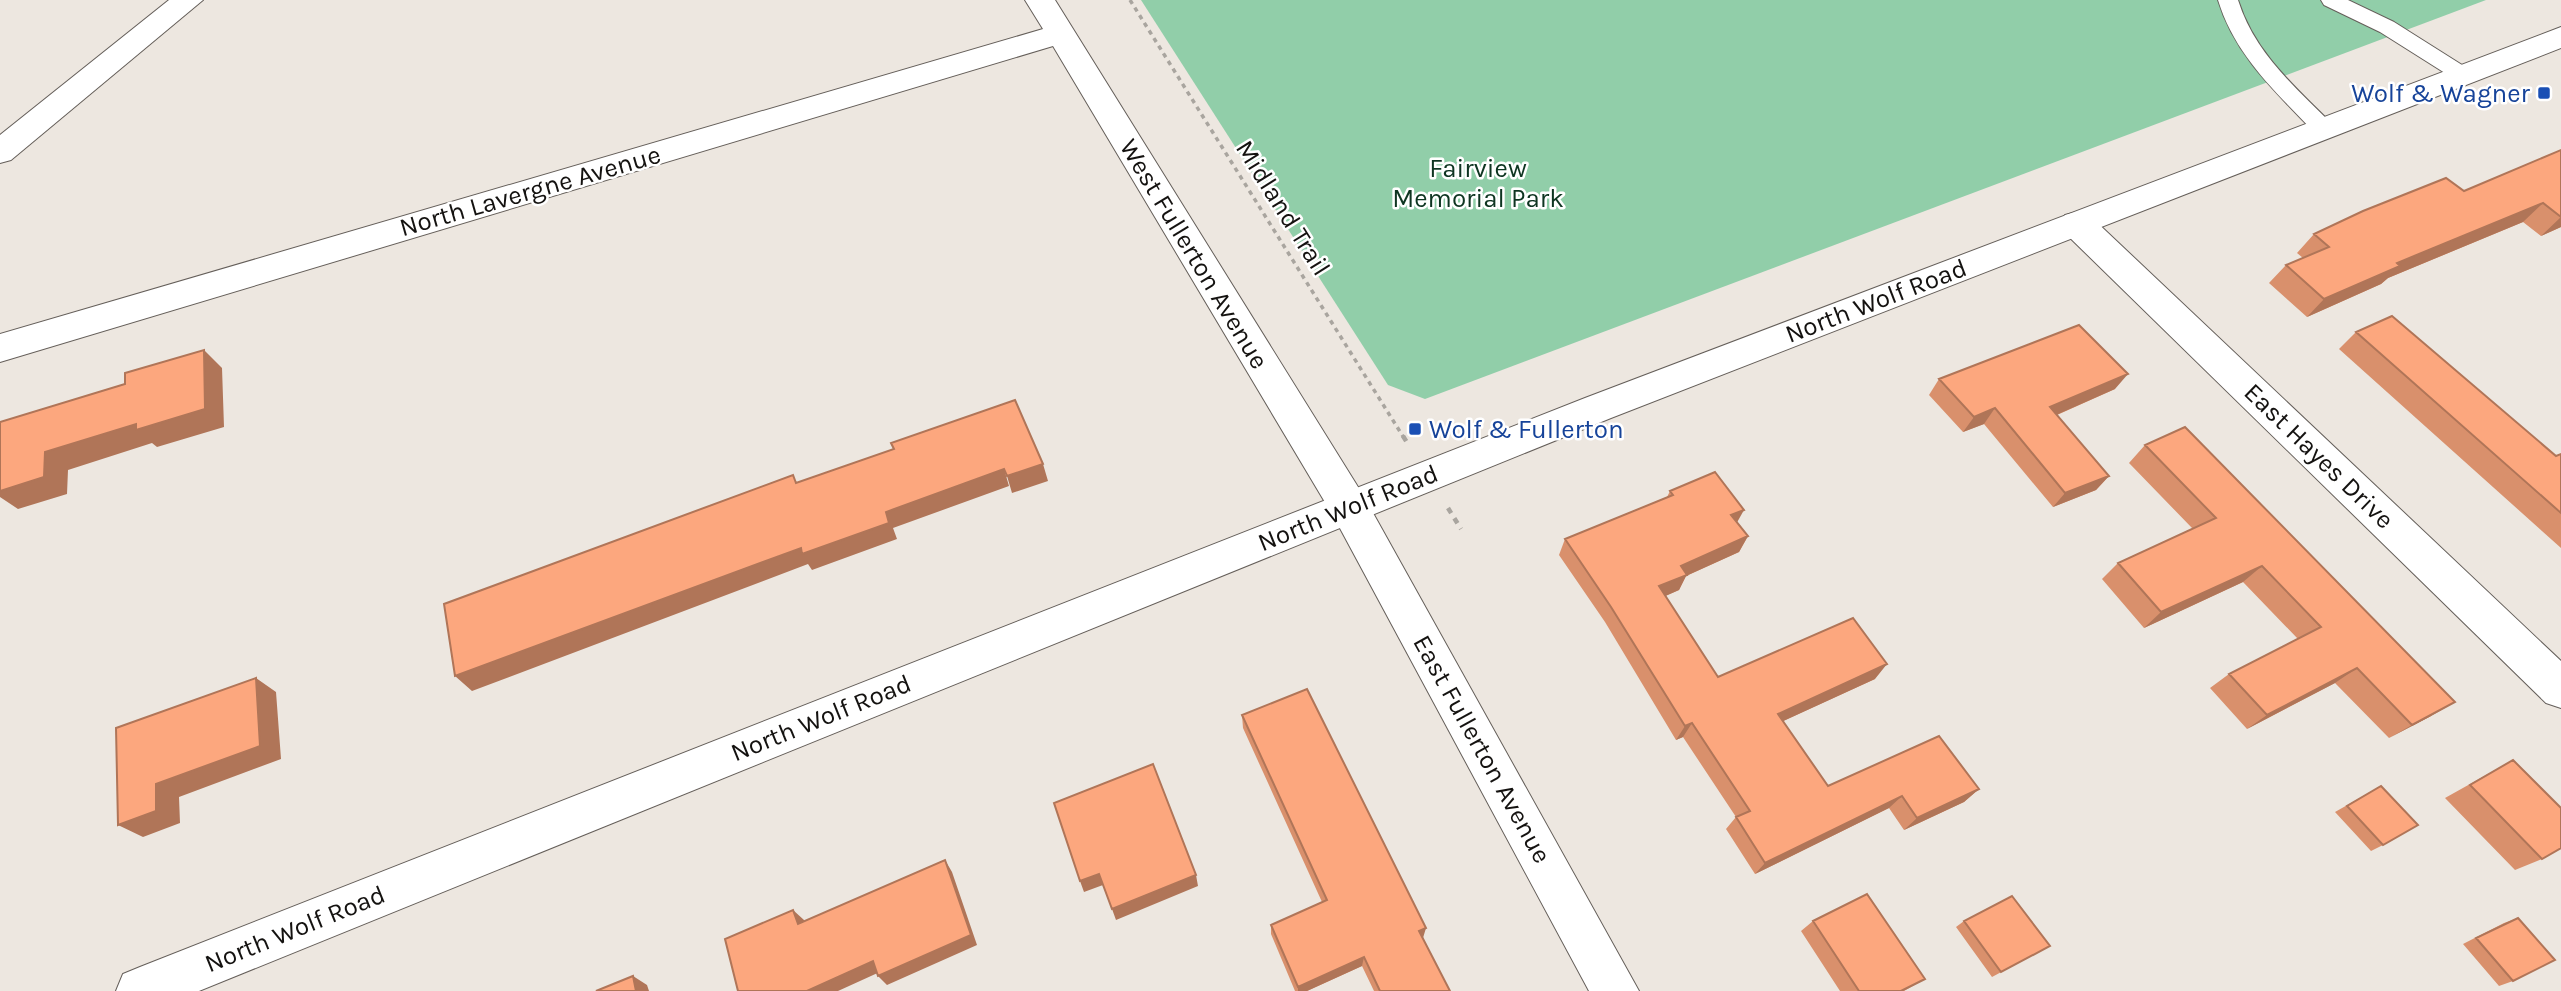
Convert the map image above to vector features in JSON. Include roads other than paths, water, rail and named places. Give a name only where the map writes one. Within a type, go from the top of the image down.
[{"type":"street","points":[[0,152],[188,0]]},
{"type":"street","name":"West Fullerton Avenue","points":[[1040,0],[1349,507]]},
{"type":"street","name":"North Lavergne Avenue","points":[[0,348],[1060,34]]},
{"type":"street","name":"North Wolf Road","points":[[140,991],[1349,507],[2561,37]]},
{"type":"street","name":"East Hayes Drive","points":[[2077,224],[2561,689]]},
{"type":"street","name":"East Fullerton Avenue","points":[[1349,507],[1615,991]]},
{"type":"lane","points":[[2228,0],[2230,11],[2263,65],[2324,129]]},
{"type":"lane","points":[[2331,0],[2387,27],[2463,75]]},
{"type":"place","name":"Wolf & Wagner","points":[[2544,93]]},
{"type":"place","name":"Wolf & Fullerton","points":[[1415,429]]},
{"type":"park label","name":"Fairview Memorial Park","points":[[1478,183]]}]
